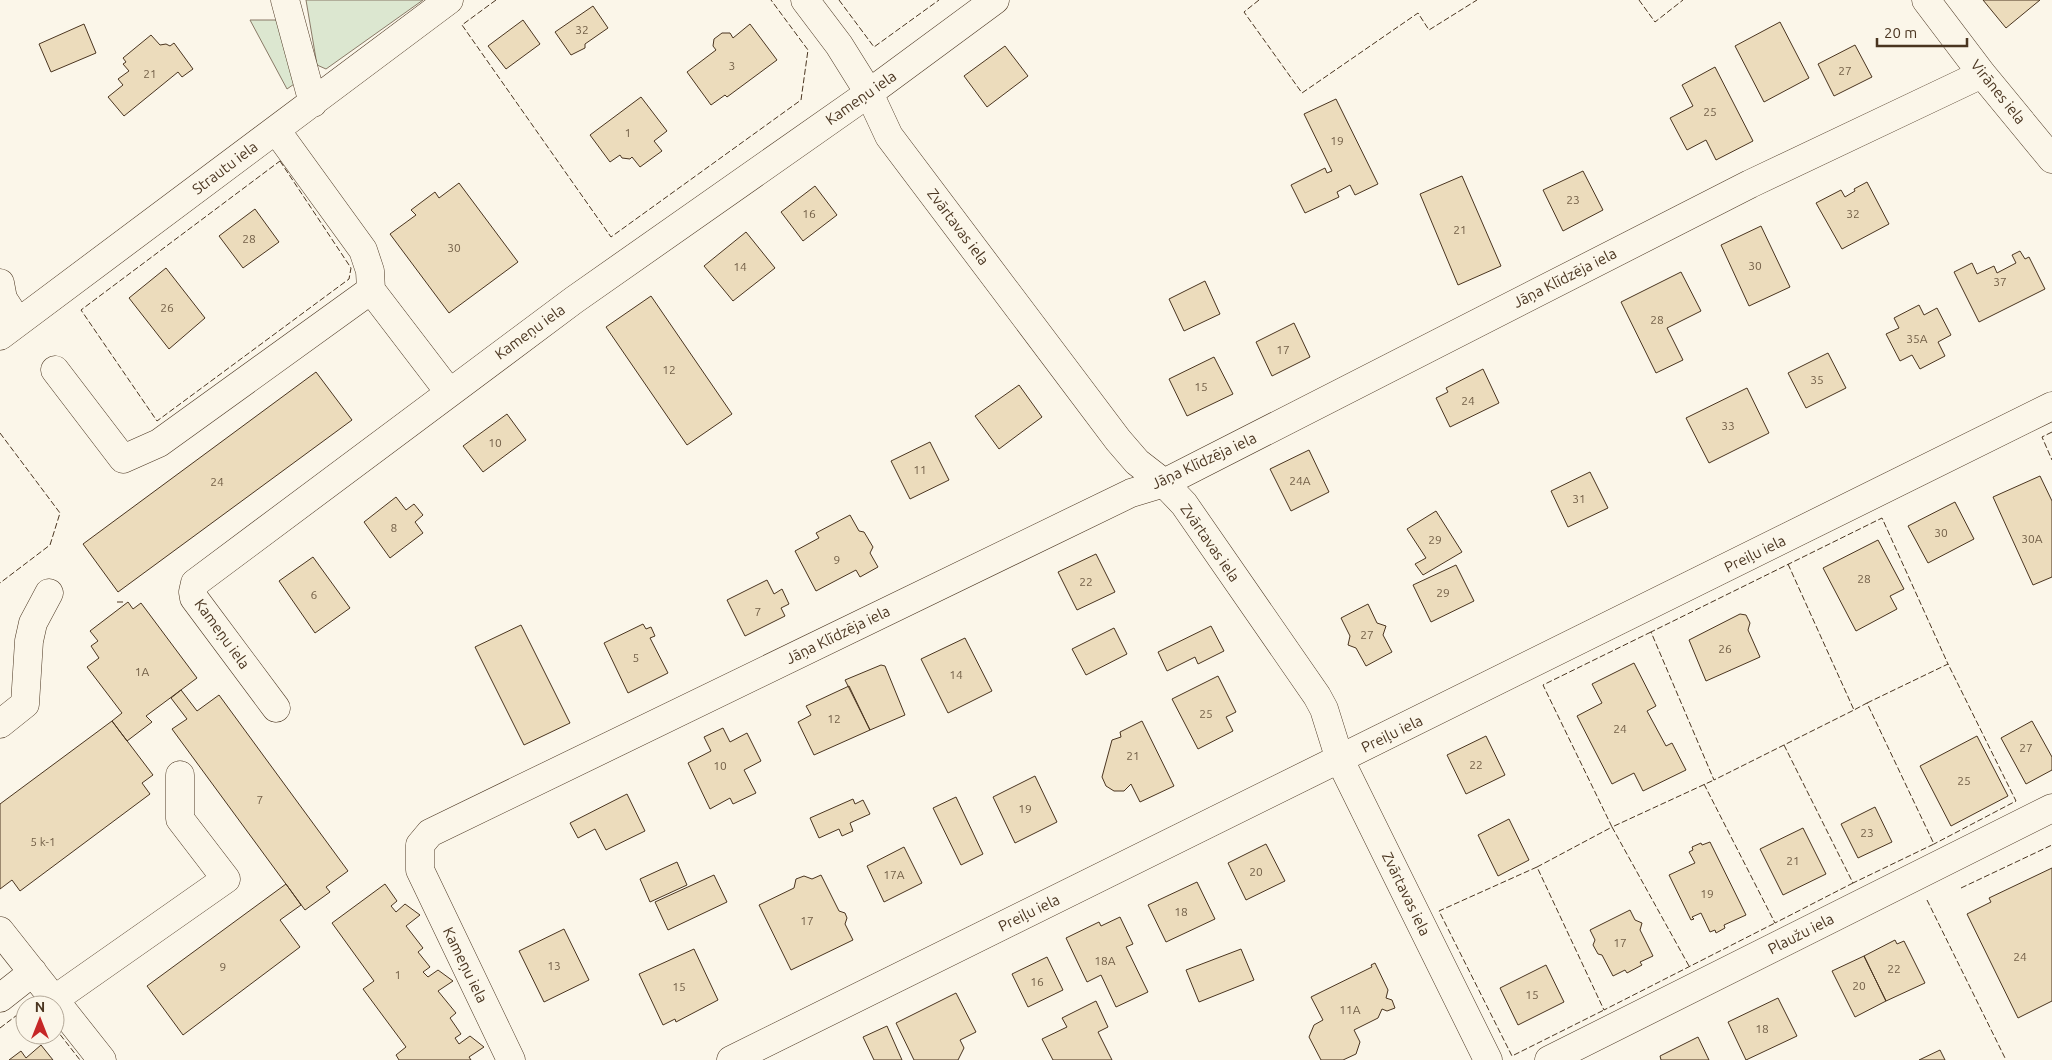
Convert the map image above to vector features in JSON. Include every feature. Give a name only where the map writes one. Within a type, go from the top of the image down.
[{"type":"street","points":[[285,0],[312,103]]},
{"type":"street","name":"Strautu iela","points":[[9,329],[449,0]]},
{"type":"street","name":"Zvārtavas iela","points":[[805,0],[839,45],[869,93],[889,136],[1118,440],[1137,462],[1164,483],[1184,504],[1317,696],[1324,709],[1340,760],[1488,1060]]},
{"type":"street","name":"Kameņu iela","points":[[276,708],[194,598],[195,583],[574,300],[869,93],[995,0]]},
{"type":"street","name":"Virānes iela","points":[[1926,0],[1982,74],[2052,159]]},
{"type":"street","name":"Jāņa Klīdzēja iela","points":[[420,870],[420,845],[430,832],[1131,493],[1164,483],[1750,184],[1982,74]]},
{"type":"street","points":[[276,130],[363,250],[370,271],[371,290],[449,392]]},
{"type":"street","points":[[0,283],[9,329]]},
{"type":"street","points":[[55,370],[123,459],[159,443],[371,290]]},
{"type":"street","name":"Preiļu iela","points":[[731,1060],[2052,406]]},
{"type":"street","points":[[0,724],[25,704],[29,641],[33,622],[50,593]]},
{"type":"street","points":[[61,995],[226,879],[180,819],[180,775]]},
{"type":"street","name":"Plaužu iela","points":[[1549,1060],[2052,808]]},
{"type":"street","name":"Kameņu iela","points":[[420,870],[511,1060]]},
{"type":"street","points":[[0,931],[52,995]]},
{"type":"street","points":[[0,998],[33,972]]},
{"type":"street","points":[[65,1012],[102,1060]]},
{"type":"green space","points":[[306,0],[423,0],[326,69],[317,65]]},
{"type":"green space","points":[[250,20],[278,20],[297,82],[287,89]]},
{"type":"building","points":[[1983,0],[2040,0],[2006,28]]},
{"type":"building","points":[[593,6],[608,28],[585,44],[585,48],[571,55],[555,32]]},
{"type":"building","points":[[523,20],[540,44],[506,69],[488,46]]},
{"type":"building","points":[[1780,22],[1809,78],[1764,102],[1735,46]]},
{"type":"building","points":[[84,24],[96,53],[51,72],[39,44]]},
{"type":"building","points":[[750,24],[777,60],[727,97],[725,95],[711,105],[687,72],[716,50],[713,46],[714,39],[722,33],[730,33],[733,38]]},
{"type":"building","points":[[151,35],[160,45],[166,44],[170,46],[174,43],[193,69],[182,77],[178,72],[124,116],[108,97],[123,85],[118,79],[129,71],[123,64],[126,62],[123,58]]},
{"type":"building","points":[[1855,45],[1872,77],[1834,96],[1818,64]]},
{"type":"building","points":[[1005,46],[1028,76],[987,107],[964,76]]},
{"type":"building","points":[[1715,67],[1753,141],[1716,160],[1706,140],[1687,150],[1670,118],[1693,106],[1682,85]]},
{"type":"building","points":[[641,97],[667,131],[654,141],[662,151],[640,167],[632,157],[630,159],[622,158],[620,155],[610,162],[590,135]]},
{"type":"building","points":[[1336,99],[1378,184],[1355,195],[1350,185],[1337,192],[1339,197],[1305,213],[1291,185],[1325,168],[1327,173],[1332,171],[1304,114]]},
{"type":"building","points":[[1583,171],[1603,210],[1563,231],[1543,190]]},
{"type":"building","points":[[1462,176],[1501,266],[1458,285],[1420,194]]},
{"type":"building","points":[[1867,182],[1889,224],[1842,249],[1816,203],[1841,190],[1845,197],[1855,191],[1854,189]]},
{"type":"building","points":[[459,183],[518,262],[449,313],[390,234],[416,215],[411,210],[435,192],[439,198]]},
{"type":"building","points":[[815,186],[837,215],[803,241],[781,212]]},
{"type":"building","points":[[255,209],[279,242],[243,268],[219,236]]},
{"type":"building","points":[[1761,226],[1790,287],[1749,306],[1721,245]]},
{"type":"building","points":[[746,232],[775,268],[733,301],[704,266]]},
{"type":"building","points":[[2020,251],[2025,259],[2029,257],[2045,289],[1979,322],[1954,272],[1972,263],[1977,274],[1994,266],[1997,273],[2016,263],[2012,255]]},
{"type":"building","points":[[166,268],[205,318],[169,349],[129,298]]},
{"type":"building","points":[[1681,272],[1701,311],[1667,328],[1683,360],[1656,373],[1621,302]]},
{"type":"building","points":[[1205,281],[1220,314],[1184,331],[1169,299]]},
{"type":"building","points":[[651,296],[732,414],[687,445],[606,327]]},
{"type":"building","points":[[1919,305],[1924,315],[1937,308],[1951,335],[1938,342],[1945,356],[1920,369],[1912,355],[1900,361],[1886,334],[1899,328],[1894,318]]},
{"type":"building","points":[[1294,323],[1310,357],[1272,376],[1256,342]]},
{"type":"building","points":[[1828,353],[1846,388],[1806,408],[1788,373]]},
{"type":"building","points":[[1214,357],[1233,394],[1187,416],[1169,379]]},
{"type":"building","points":[[1483,369],[1499,403],[1450,427],[1436,398],[1448,392],[1446,388]]},
{"type":"building","points":[[316,372],[352,420],[118,592],[83,544]]},
{"type":"building","points":[[1019,385],[1042,417],[999,449],[975,416]]},
{"type":"building","points":[[1747,388],[1769,433],[1709,463],[1686,418]]},
{"type":"building","points":[[507,414],[526,440],[483,472],[463,446]]},
{"type":"building","points":[[930,442],[949,480],[910,499],[891,461]]},
{"type":"building","points":[[1309,450],[1329,492],[1291,511],[1270,469]]},
{"type":"building","points":[[1590,472],[1608,508],[1568,527],[1551,491]]},
{"type":"building","points":[[2040,476],[2052,501],[2052,577],[2033,585],[1993,497]]},
{"type":"building","points":[[396,497],[406,510],[414,504],[423,515],[415,522],[423,533],[390,558],[364,522]]},
{"type":"building","points":[[1955,502],[1974,539],[1928,563],[1908,526]]},
{"type":"building","points":[[1436,511],[1462,552],[1423,575],[1415,564],[1426,558],[1407,529]]},
{"type":"building","points":[[850,515],[859,531],[864,532],[873,547],[870,553],[878,567],[860,577],[856,570],[816,591],[795,551],[819,538],[816,533]]},
{"type":"building","points":[[1878,540],[1904,589],[1890,596],[1897,609],[1856,631],[1823,568]]},
{"type":"building","points":[[1096,554],[1115,592],[1077,610],[1058,572]]},
{"type":"building","points":[[313,557],[350,608],[315,633],[279,581]]},
{"type":"building","points":[[1456,565],[1474,601],[1431,622],[1413,585]]},
{"type":"building","points":[[767,580],[774,594],[782,589],[789,604],[781,608],[785,616],[745,636],[727,600]]},
{"type":"building","points":[[128,602],[133,609],[141,603],[197,678],[146,716],[152,722],[127,741],[112,721],[122,713],[87,667],[99,658],[91,646],[98,641],[90,631]]},
{"type":"building","points":[[1368,604],[1377,623],[1386,626],[1383,635],[1392,652],[1366,666],[1356,648],[1348,645],[1350,636],[1341,618]]},
{"type":"building","points":[[1740,614],[1746,615],[1750,623],[1748,630],[1760,657],[1706,681],[1689,640]]},
{"type":"building","points":[[643,624],[646,629],[651,627],[655,636],[650,638],[668,673],[628,693],[604,643]]},
{"type":"building","points":[[521,625],[570,723],[524,745],[475,647]]},
{"type":"building","points":[[1211,626],[1224,651],[1198,664],[1195,657],[1167,671],[1158,652]]},
{"type":"building","points":[[1114,628],[1127,654],[1086,675],[1072,649]]},
{"type":"building","points":[[965,638],[992,691],[948,713],[921,659]]},
{"type":"building","points":[[1634,663],[1656,706],[1647,711],[1666,746],[1672,743],[1686,770],[1643,791],[1634,773],[1612,784],[1577,716],[1602,703],[1592,684]]},
{"type":"building","points":[[881,665],[885,666],[905,715],[870,730],[845,680]]},
{"type":"building","points":[[1218,676],[1236,712],[1226,717],[1233,731],[1198,749],[1172,699]]},
{"type":"building","points":[[849,686],[870,730],[814,755],[798,722],[811,715],[806,706]]},
{"type":"building","points":[[181,690],[197,711],[219,695],[348,871],[326,887],[330,892],[305,910],[172,729],[187,719],[171,698]]},
{"type":"building","points":[[112,721],[153,775],[142,783],[150,794],[20,891],[12,880],[0,889],[0,804]]},
{"type":"building","points":[[1142,721],[1174,786],[1140,802],[1131,784],[1124,791],[1114,791],[1106,786],[1102,777],[1112,740],[1121,737],[1120,732]]},
{"type":"building","points":[[2032,721],[2052,757],[2052,770],[2026,784],[2001,738]]},
{"type":"building","points":[[723,728],[730,742],[747,733],[761,761],[744,770],[756,793],[733,804],[730,798],[710,809],[688,763],[711,751],[704,737]]},
{"type":"building","points":[[1486,736],[1505,775],[1466,794],[1447,755]]},
{"type":"building","points":[[1977,736],[2008,796],[1951,826],[1920,766]]},
{"type":"building","points":[[1035,776],[1057,822],[1015,843],[993,797]]},
{"type":"building","points":[[627,794],[645,831],[606,850],[595,829],[578,838],[570,823]]},
{"type":"building","points":[[956,797],[983,854],[961,865],[933,808]]},
{"type":"building","points":[[853,799],[855,804],[863,800],[870,814],[850,823],[853,831],[842,836],[839,829],[819,838],[810,818]]},
{"type":"building","points":[[1875,807],[1892,842],[1858,858],[1841,824]]},
{"type":"building","points":[[1509,819],[1529,860],[1498,876],[1478,835]]},
{"type":"building","points":[[1803,828],[1826,874],[1783,895],[1760,849]]},
{"type":"building","points":[[1710,842],[1746,915],[1724,925],[1725,928],[1716,933],[1715,930],[1710,932],[1701,913],[1692,917],[1694,919],[1691,920],[1669,875],[1695,863],[1689,852],[1693,850],[1692,847]]},
{"type":"building","points":[[1266,844],[1285,881],[1246,900],[1228,863]]},
{"type":"building","points":[[904,847],[922,883],[884,902],[867,866]]},
{"type":"building","points":[[677,862],[687,885],[650,902],[640,879]]},
{"type":"building","points":[[2052,868],[2052,1001],[2018,1018],[1967,914],[1991,902],[1989,898]]},
{"type":"building","points":[[714,875],[727,902],[668,930],[655,902]]},
{"type":"building","points":[[821,875],[839,911],[845,913],[847,918],[845,924],[853,940],[791,970],[759,905],[794,888],[796,879],[804,876],[812,879]]},
{"type":"building","points":[[1197,882],[1215,919],[1166,942],[1148,905]]},
{"type":"building","points":[[286,884],[301,905],[280,920],[300,947],[183,1035],[147,986]]},
{"type":"building","points":[[385,884],[397,901],[391,906],[396,912],[405,904],[420,915],[406,926],[423,948],[418,952],[430,967],[423,972],[428,977],[438,970],[453,981],[438,991],[456,1013],[450,1018],[461,1034],[455,1038],[459,1044],[470,1036],[484,1047],[469,1057],[471,1060],[399,1060],[396,1055],[406,1047],[363,989],[374,981],[332,923]]},
{"type":"building","points":[[1630,910],[1635,920],[1642,923],[1640,930],[1653,956],[1640,962],[1642,965],[1627,973],[1625,970],[1613,976],[1602,955],[1598,954],[1593,945],[1595,940],[1590,930]]},
{"type":"building","points":[[1120,917],[1133,944],[1126,947],[1148,992],[1116,1007],[1101,975],[1087,982],[1066,938],[1099,922],[1101,926]]},
{"type":"building","points":[[564,929],[589,980],[544,1002],[519,951]]},
{"type":"building","points":[[1895,940],[1897,944],[1904,941],[1925,983],[1886,1001],[1864,956]]},
{"type":"building","points":[[694,949],[718,1000],[676,1022],[675,1019],[663,1025],[639,974]]},
{"type":"building","points":[[1241,949],[1254,980],[1199,1002],[1186,970]]},
{"type":"building","points":[[1864,956],[1886,1001],[1855,1017],[1832,971]]},
{"type":"building","points":[[1047,957],[1063,990],[1028,1007],[1012,974]]},
{"type":"building","points":[[1375,963],[1388,990],[1386,998],[1392,1000],[1395,1008],[1387,1011],[1382,1009],[1378,1018],[1354,1030],[1360,1042],[1356,1054],[1343,1060],[1321,1060],[1309,1037],[1314,1025],[1323,1020],[1311,997],[1372,967],[1371,965]]},
{"type":"building","points":[[1546,965],[1564,1002],[1518,1025],[1500,988]]},
{"type":"building","points":[[956,993],[976,1032],[960,1040],[964,1048],[958,1060],[914,1060],[896,1023]]},
{"type":"building","points":[[1778,998],[1797,1036],[1746,1060],[1728,1022]]},
{"type":"building","points":[[1096,1001],[1108,1027],[1098,1032],[1112,1060],[1053,1060],[1042,1039],[1067,1027],[1062,1018]]},
{"type":"building","points":[[887,1026],[902,1060],[874,1060],[863,1037]]},
{"type":"building","points":[[1698,1037],[1709,1060],[1661,1060],[1660,1056]]},
{"type":"building","points":[[41,1045],[53,1060],[9,1060],[21,1051],[26,1058]]},
{"type":"building","points":[[1940,1050],[1945,1060],[1919,1060]]},
{"type":"fence","points":[[496,0],[462,25],[611,237],[801,100],[808,50],[771,0]]},
{"type":"fence","points":[[839,0],[874,47],[939,0]]},
{"type":"fence","points":[[1259,0],[1244,12],[1302,93],[1418,13],[1429,30],[1477,0]]},
{"type":"fence","points":[[1639,0],[1655,22],[1683,0]]},
{"type":"fence","points":[[280,161],[351,268],[349,279],[157,421],[81,310],[280,161]]},
{"type":"fence","points":[[2052,432],[2042,437],[2052,460]]},
{"type":"fence","points":[[0,433],[60,513],[50,545],[0,583]]},
{"type":"fence","points":[[1788,564],[1854,710],[1714,780],[1651,632],[1882,518],[1948,664]]},
{"type":"fence","points":[[117,602],[124,602]]},
{"type":"fence","points":[[1651,632],[1543,685],[1612,827],[1714,780]]},
{"type":"fence","points":[[1867,703],[1948,664],[2016,801],[1934,844]]},
{"type":"fence","points":[[1784,745],[1853,883],[1934,844],[1867,703],[1854,710]]},
{"type":"fence","points":[[1704,784],[1775,923],[1853,883]]},
{"type":"fence","points":[[1689,966],[1612,827],[1537,867],[1604,1010],[1775,923]]},
{"type":"fence","points":[[1961,888],[2052,845]]},
{"type":"fence","points":[[1537,867],[1439,911],[1512,1056],[1604,1010]]},
{"type":"fence","points":[[1927,900],[2006,1060]]},
{"type":"fence","points":[[0,1028],[15,1017]]},
{"type":"fence","points":[[65,1041],[80,1060]]}]
